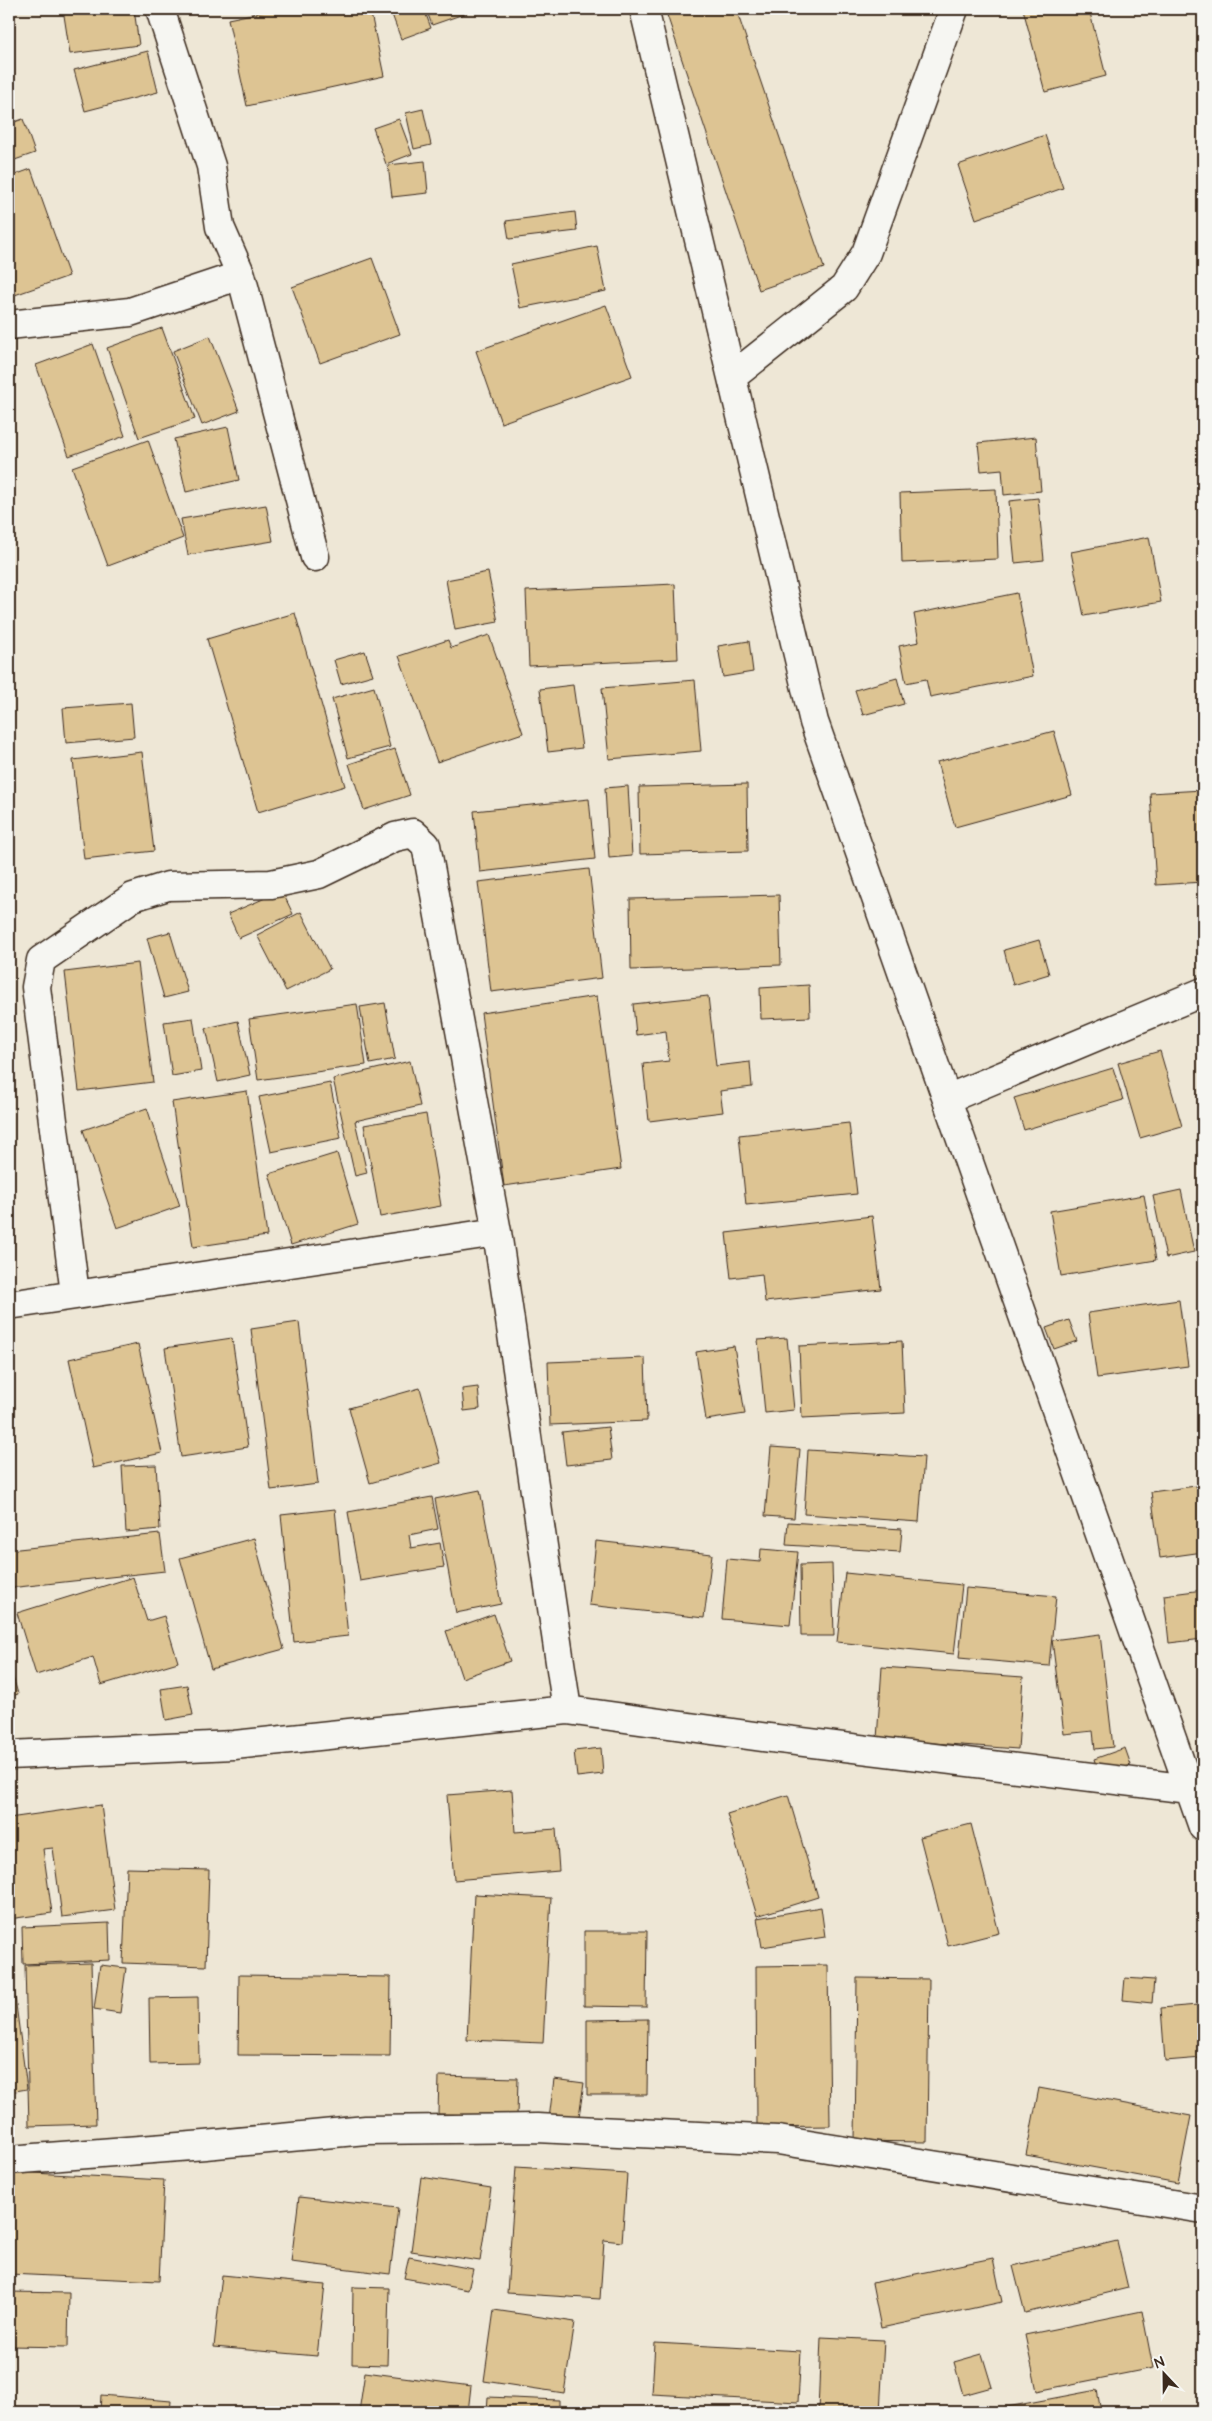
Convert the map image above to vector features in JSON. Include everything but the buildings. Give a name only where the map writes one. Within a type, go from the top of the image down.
[{"type":"street","points":[[160,9],[212,166],[220,228],[241,275],[315,557]]},
{"type":"street","points":[[644,9],[814,722],[1203,1826]]},
{"type":"street","points":[[732,377],[844,288],[866,253],[954,9]]},
{"type":"street","points":[[9,325],[130,312],[241,275]]},
{"type":"street","points":[[75,1294],[36,987],[41,960],[70,939],[142,894],[168,886],[271,884],[319,874],[395,837],[413,833],[426,845],[497,1232],[567,1710]]},
{"type":"street","points":[[947,1099],[1203,992]]},
{"type":"street","points":[[9,1305],[497,1232]]},
{"type":"street","points":[[9,1755],[234,1744],[567,1710],[762,1738],[1190,1789]]},
{"type":"street","points":[[9,2160],[366,2130],[546,2128],[778,2140],[1203,2209]]}]
